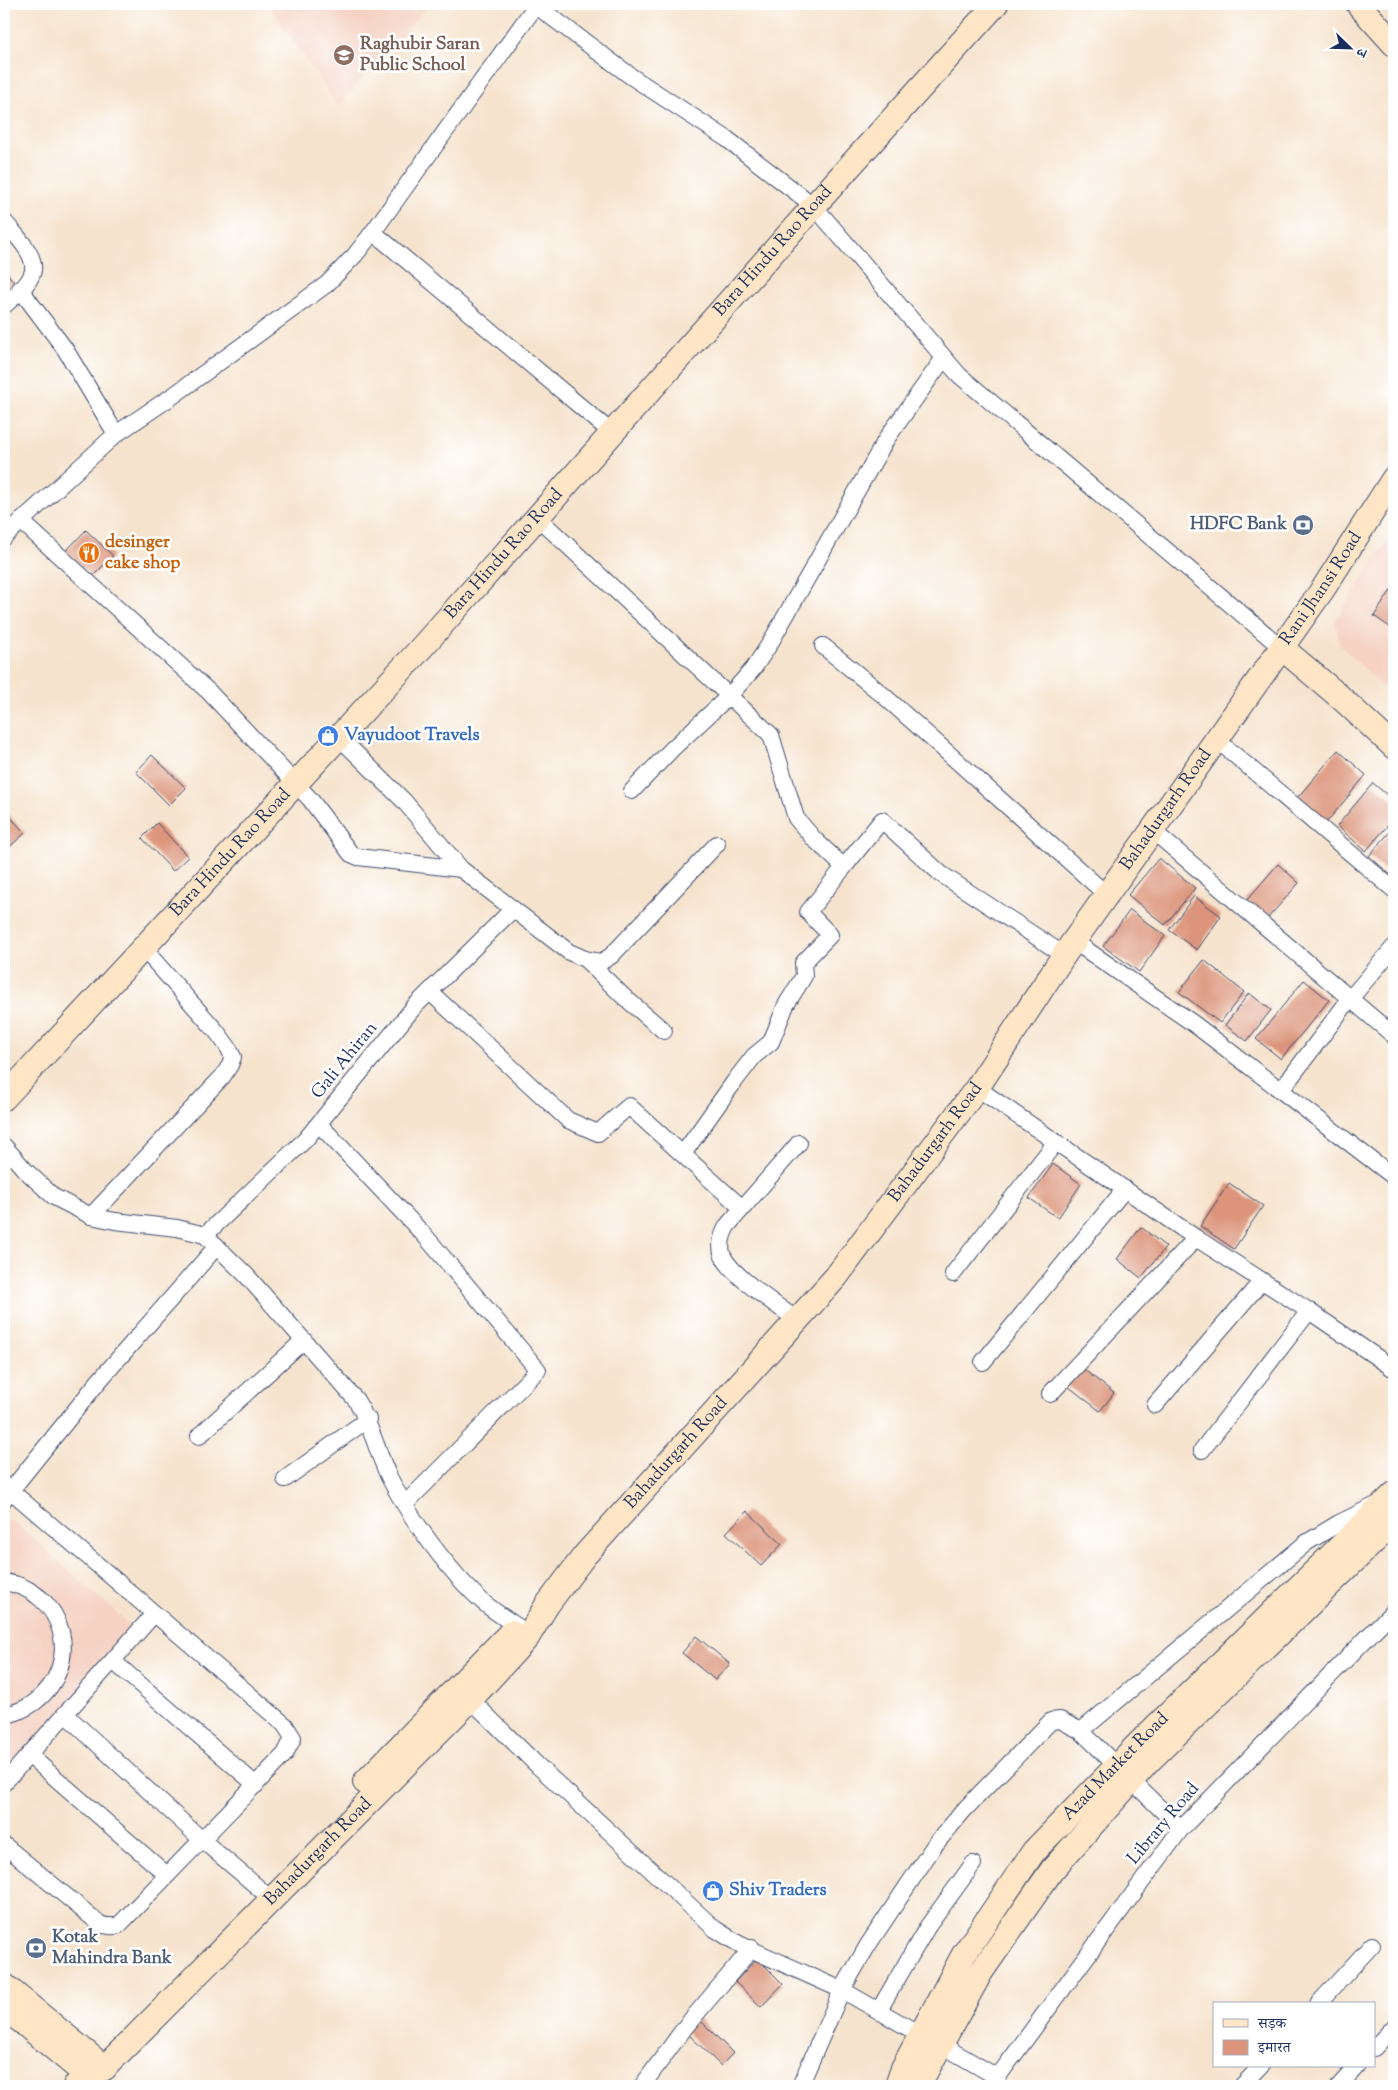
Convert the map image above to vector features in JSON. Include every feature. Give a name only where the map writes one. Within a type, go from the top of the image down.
[{"type":"street","points":[[4,537],[116,434],[174,395],[326,284],[355,255],[535,4],[632,77],[727,139],[814,206],[959,375],[1282,648]]},
{"type":"street","points":[[1358,4],[1394,44]]},
{"type":"street","name":"Bara Hindu Rao Road","points":[[4,1098],[414,656],[993,5]]},
{"type":"street","points":[[4,221],[30,254],[34,264],[32,274],[4,306]]},
{"type":"street","points":[[373,232],[612,433]]},
{"type":"street","points":[[20,289],[65,349],[116,434]]},
{"type":"street","points":[[632,791],[672,749],[729,696],[753,669],[769,645],[887,438],[944,358]]},
{"type":"street","name":"Rani Jhansi Road","points":[[1394,478],[1324,589],[1282,648],[1340,697],[1394,747]]},
{"type":"street","points":[[537,518],[771,735],[796,818],[814,839],[844,867]]},
{"type":"street","points":[[21,521],[209,692],[310,799],[351,854],[358,857],[461,869]]},
{"type":"street","points":[[822,646],[884,695],[1108,896]]},
{"type":"street","name":"Bahadurgarh Road","points":[[86,2075],[464,1693],[547,1605],[585,1555],[836,1276],[978,1088],[1070,949],[1282,648]]},
{"type":"street","points":[[339,737],[404,801],[461,869],[569,952],[585,959],[601,962],[611,956],[717,844]]},
{"type":"street","points":[[1218,740],[1394,890]]},
{"type":"street","points":[[683,1154],[754,1056],[771,1042],[786,1005],[804,976],[803,963],[830,935],[808,912],[882,820],[941,874],[1194,1024],[1282,1089],[1394,1177]]},
{"type":"street","points":[[1153,832],[1349,1000],[1394,1036]]},
{"type":"street","name":"Gali Ahiran","points":[[6,1492],[98,1382],[211,1240],[306,1139],[414,1007],[513,909]]},
{"type":"street","points":[[1282,1089],[1349,1000],[1394,947]]},
{"type":"street","points":[[90,1216],[223,1076],[233,1057],[217,1032],[144,948]]},
{"type":"street","points":[[585,959],[623,996],[664,1031]]},
{"type":"street","points":[[430,992],[568,1120],[598,1133],[629,1106],[742,1208]]},
{"type":"street","points":[[978,1088],[1261,1282],[1310,1311],[1394,1369]]},
{"type":"street","points":[[319,1124],[426,1237],[538,1370],[405,1504]]},
{"type":"street","points":[[797,1320],[739,1275],[728,1264],[722,1255],[722,1235],[726,1226],[799,1142]]},
{"type":"street","points":[[953,1274],[1056,1142]]},
{"type":"street","points":[[4,1146],[25,1170],[54,1197],[90,1216],[115,1221],[177,1228],[211,1240],[247,1276],[343,1383],[368,1419],[372,1436],[389,1477],[405,1504],[456,1574],[484,1603],[523,1630]]},
{"type":"street","points":[[983,1362],[1125,1189]]},
{"type":"street","points":[[1050,1394],[1196,1238]]},
{"type":"street","points":[[1155,1405],[1261,1282]]},
{"type":"street","points":[[1202,1450],[1310,1311]]},
{"type":"street","points":[[199,1436],[304,1340]]},
{"type":"street","points":[[285,1479],[368,1419]]},
{"type":"street","points":[[4,1845],[100,1924],[106,1927],[119,1925],[256,1785],[290,1748],[293,1738],[285,1725],[6,1492]]},
{"type":"street","points":[[1081,1731],[1306,1544],[1339,1523],[1393,1495]]},
{"type":"street","name":"Azad Market Road","points":[[918,2086],[930,2040],[964,1954],[1034,1851],[1124,1773],[1393,1495]]},
{"type":"street","name":"Azad Market Road","points":[[1124,1773],[1148,1762],[1394,1522]]},
{"type":"street","points":[[4,1582],[17,1584],[36,1593],[51,1608],[61,1628],[64,1652],[59,1674],[46,1693],[29,1707],[4,1714]]},
{"type":"street","name":"Library Road","points":[[993,2084],[1182,1829],[1394,1610]]},
{"type":"street","points":[[4,1783],[154,1614]]},
{"type":"street","points":[[113,1661],[256,1785]]},
{"type":"street","points":[[46,1693],[202,1840],[261,1890]]},
{"type":"street","points":[[464,1693],[538,1766],[715,1929],[739,1944],[752,1948],[842,1990],[879,2010],[930,2040],[993,2084]]},
{"type":"street","name":"Bahadurgarh Road","points":[[86,2075],[169,1985],[261,1890],[464,1693]]},
{"type":"street","points":[[800,2086],[842,1990],[892,1907],[934,1846],[964,1810],[1050,1721],[1060,1720],[1081,1731],[1182,1829]]},
{"type":"street","points":[[29,1755],[167,1875]]},
{"type":"street","points":[[879,2010],[928,1926],[973,1864]]},
{"type":"street","points":[[1320,2002],[1372,1945]]},
{"type":"street","points":[[642,2086],[686,2026],[752,1948]]},
{"type":"street","points":[[4,1985],[86,2075]]},
{"type":"street","points":[[4,2007],[86,2075]]},
{"type":"street","points":[[1376,2046],[1394,2027]]},
{"type":"street","name":"Azad Market Road","points":[[897,2086],[903,2068],[930,2040]]},
{"type":"street","points":[[1242,2086],[1259,2068]]},
{"type":"street","points":[[1339,2086],[1355,2068]]},
{"type":"shaded area","name":"Raghubir Saran Public School","points":[[268,4],[430,4],[338,106]]},
{"type":"shaded area","points":[[1394,530],[1394,697],[1340,645],[1335,621]]},
{"type":"shaded area","points":[[11,1519],[137,1631],[4,1783],[4,1527]]},
{"type":"building","points":[[4,269],[19,289],[4,302]]},
{"type":"building","name":"desinger cake shop","points":[[86,530],[113,556],[92,577],[66,551]]},
{"type":"building","points":[[1394,586],[1394,630],[1374,616]]},
{"type":"building","points":[[1338,750],[1366,775],[1326,823],[1297,798]]},
{"type":"building","points":[[152,755],[186,788],[169,805],[136,772]]},
{"type":"building","points":[[1373,783],[1394,801],[1394,818],[1366,851],[1337,826]]},
{"type":"building","points":[[4,810],[25,833],[4,852]]},
{"type":"building","points":[[157,823],[188,857],[173,871],[142,838]]},
{"type":"building","points":[[1394,827],[1394,878],[1369,856]]},
{"type":"building","points":[[1159,858],[1195,888],[1165,925],[1128,895]]},
{"type":"building","points":[[1278,864],[1299,883],[1267,919],[1246,901]]},
{"type":"building","points":[[1194,896],[1221,916],[1197,950],[1169,930]]},
{"type":"building","points":[[1130,910],[1165,936],[1139,972],[1103,946]]},
{"type":"building","points":[[1204,960],[1244,992],[1220,1023],[1179,992]]},
{"type":"building","points":[[1304,980],[1329,1000],[1281,1059],[1256,1039]]},
{"type":"building","points":[[1249,993],[1271,1010],[1247,1041],[1225,1025]]},
{"type":"building","points":[[1053,1164],[1081,1184],[1058,1218],[1029,1198]]},
{"type":"building","points":[[1229,1183],[1263,1206],[1234,1249],[1200,1226]]},
{"type":"building","points":[[1141,1227],[1166,1247],[1141,1278],[1117,1259]]},
{"type":"building","points":[[1078,1365],[1114,1393],[1100,1411],[1064,1383]]},
{"type":"building","points":[[747,1511],[782,1544],[761,1566],[726,1533]]},
{"type":"building","points":[[696,1636],[730,1664],[715,1680],[682,1653]]},
{"type":"building","points":[[757,1958],[783,1984],[761,2007],[735,1982]]},
{"type":"building","points":[[698,2018],[733,2053],[721,2066],[685,2031]]},
{"type":"place","name":"Raghubir Saran Public School","points":[[344,55]]},
{"type":"place","name":"HDFC Bank","points":[[1303,525]]},
{"type":"place","name":"desinger cake shop","points":[[89,553]]},
{"type":"place","name":"Vayudoot Travels","points":[[328,736]]},
{"type":"place","name":"Shiv Traders","points":[[713,1891]]},
{"type":"place","name":"Kotak Mahindra Bank","points":[[36,1948]]}]
